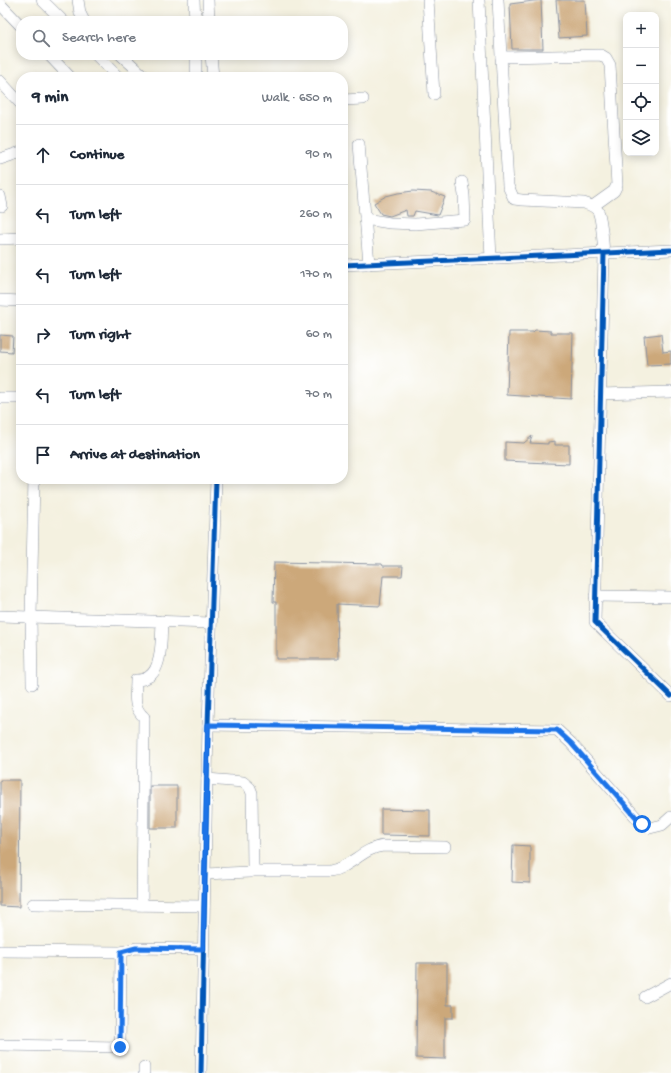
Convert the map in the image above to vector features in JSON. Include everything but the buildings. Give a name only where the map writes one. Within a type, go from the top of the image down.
[{"type":"street","points":[[42,0],[58,16]]},
{"type":"street","points":[[78,0],[81,16]]},
{"type":"street","points":[[194,0],[195,16]]},
{"type":"street","points":[[208,0],[210,16]]},
{"type":"street","points":[[428,0],[434,94]]},
{"type":"street","points":[[479,0],[491,259]]},
{"type":"street","points":[[498,0],[508,186],[510,194],[514,199],[522,200],[584,203],[593,206],[598,211],[604,254],[595,622],[671,696]]},
{"type":"street","points":[[0,4],[16,21]]},
{"type":"street","points":[[501,57],[601,55],[606,58],[610,65],[617,185],[614,192],[593,206]]},
{"type":"street","points":[[54,60],[65,72]]},
{"type":"street","points":[[101,60],[113,72]]},
{"type":"street","points":[[126,60],[139,72]]},
{"type":"street","points":[[196,60],[196,72]]},
{"type":"street","points":[[212,60],[213,72]]},
{"type":"street","points":[[0,81],[16,99]]},
{"type":"street","points":[[348,100],[363,99]]},
{"type":"street","points":[[359,144],[369,264]]},
{"type":"street","points":[[0,159],[16,154]]},
{"type":"street","points":[[365,219],[390,223],[415,224],[465,220],[462,182]]},
{"type":"street","points":[[0,238],[16,238]]},
{"type":"street","points":[[348,265],[671,250]]},
{"type":"street","points":[[0,300],[16,301]]},
{"type":"street","points":[[600,394],[671,392]]},
{"type":"street","points":[[0,398],[16,398]]},
{"type":"street","points":[[32,684],[31,617],[34,484]]},
{"type":"street","points":[[201,1073],[208,725],[216,484]]},
{"type":"street","points":[[595,596],[671,597]]},
{"type":"street","points":[[0,616],[211,623]]},
{"type":"street","points":[[142,905],[144,718],[135,706],[136,680],[149,677],[157,667],[161,653],[162,621]]},
{"type":"street","points":[[208,725],[557,730],[571,743],[642,824],[650,828],[662,825],[671,817]]},
{"type":"street","points":[[207,779],[243,782],[250,788],[252,793],[252,871]]},
{"type":"street","points":[[205,874],[252,871],[330,872],[344,867],[376,847],[445,847]]},
{"type":"street","points":[[33,904],[204,906]]},
{"type":"street","points":[[0,951],[121,952],[136,948],[203,949]]},
{"type":"street","points":[[0,1045],[120,1047],[121,952]]},
{"type":"street","points":[[645,997],[671,983]]},
{"type":"cycle path","points":[[348,265],[671,250]]},
{"type":"cycle path","points":[[604,254],[595,622],[671,696]]},
{"type":"cycle path","points":[[201,1073],[208,725],[216,484]]},
{"type":"route","points":[[120,1047],[121,952],[136,948],[203,949],[208,725],[557,730],[571,743],[642,824]]}]
